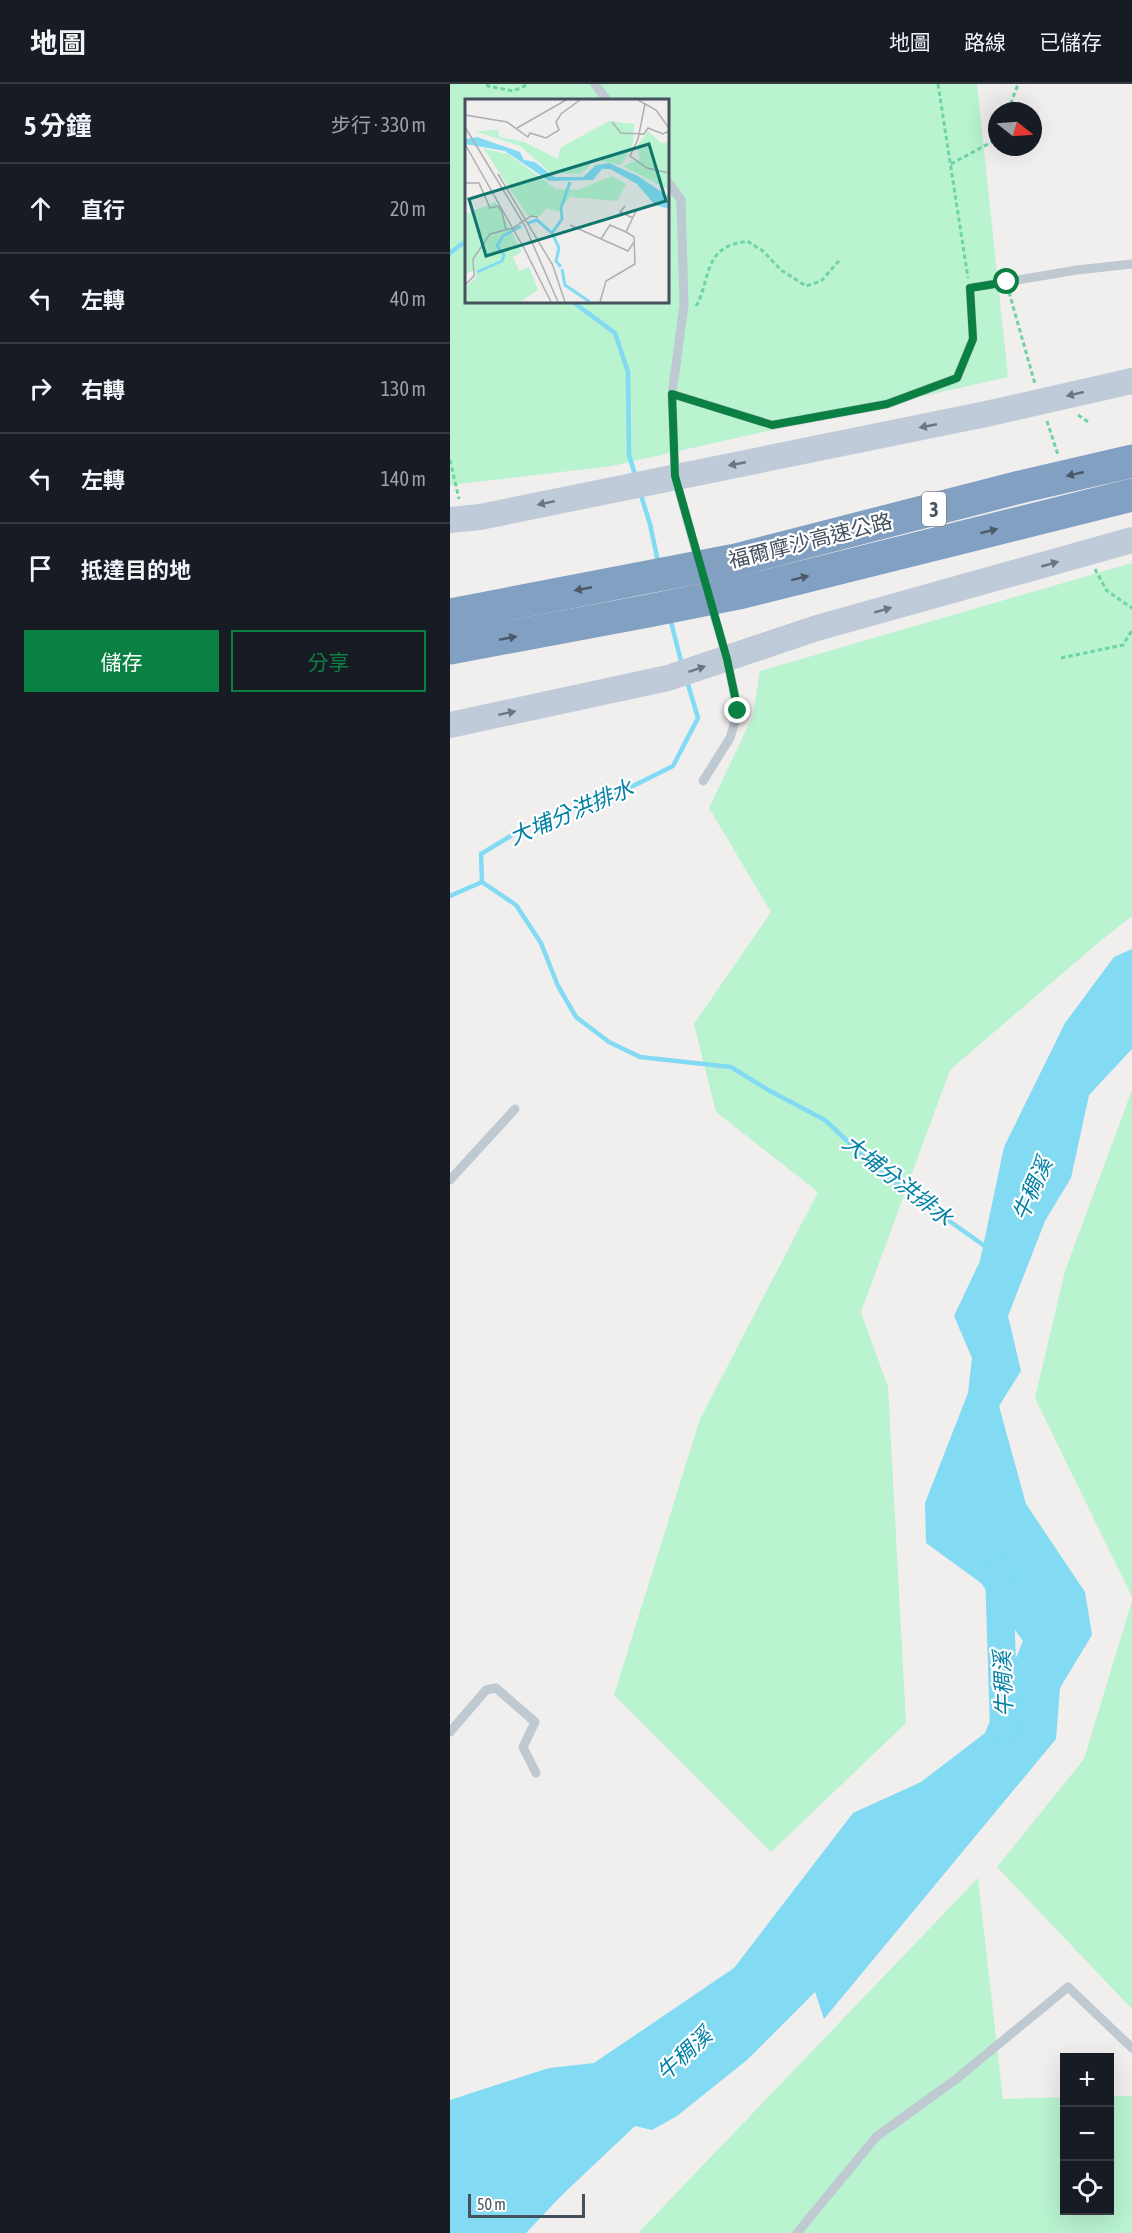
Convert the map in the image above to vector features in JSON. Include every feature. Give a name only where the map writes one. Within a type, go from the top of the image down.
[{"type":"highway","name":"福爾摩沙高速公路","points":[[450,615],[736,560],[1020,487],[1132,461]]},
{"type":"highway","name":"福爾摩沙高速公路","points":[[450,648],[648,612],[743,592],[1132,495]]},
{"type":"street","points":[[457,519],[480,517],[986,414],[1132,381]]},
{"type":"street","points":[[450,725],[668,678],[817,628],[1132,540]]},
{"type":"lane","points":[[595,84],[606,99]]},
{"type":"lane","points":[[669,183],[681,200],[684,305],[672,394],[675,476],[704,579]]},
{"type":"lane","points":[[672,394],[772,425],[887,404],[957,378],[973,339],[970,288],[1077,270],[1132,264]]},
{"type":"lane","points":[[704,781],[730,738],[738,711],[727,659],[707,591]]},
{"type":"lane","points":[[450,1180],[515,1109]]},
{"type":"lane","points":[[450,1732],[486,1690],[496,1689],[535,1722],[523,1748],[536,1773]]},
{"type":"lane","points":[[797,2233],[876,2137],[955,2080],[1068,1988],[1132,2048]]},
{"type":"path","points":[[488,84],[488,86],[513,91],[529,84]]},
{"type":"path","points":[[938,84],[970,288]]},
{"type":"path","points":[[1011,102],[1018,84]]},
{"type":"path","points":[[951,165],[988,144]]},
{"type":"path","points":[[680,334],[701,299],[709,268],[723,249],[747,241],[763,251],[781,270],[806,286],[821,281],[839,261]]},
{"type":"path","points":[[450,460],[457,519]]},
{"type":"path","points":[[1062,658],[1123,645],[1132,630]]},
{"type":"green space","points":[[450,84],[977,84],[1008,377],[612,466],[450,485]]},
{"type":"green space","points":[[1132,563],[1132,916],[950,1070],[861,1312],[888,1387],[906,1723],[771,1852],[614,1695],[700,1419],[818,1192],[716,1112],[694,1024],[771,912],[709,808],[753,716],[760,671]]},
{"type":"green space","points":[[1132,1090],[1132,1597],[1035,1398],[1065,1271]]},
{"type":"green space","points":[[1132,1601],[1132,2009],[997,1867],[1084,1759]]},
{"type":"green space","points":[[978,1878],[1003,2099],[1060,2097],[1060,2215],[1114,2215],[1114,2096],[1132,2096],[1132,2233],[638,2233]]},
{"type":"water","points":[[1132,949],[1132,1049],[1089,1095],[1071,1178],[1045,1221],[1008,1316],[1021,1371],[999,1406],[1026,1504],[1085,1592],[1092,1635],[1060,1688],[1056,1739],[824,2019],[815,1992],[747,2060],[677,2116],[652,2130],[635,2126],[561,2196],[526,2233],[450,2233],[450,2100],[549,2068],[594,2063],[734,1968],[853,1813],[921,1782],[985,1733],[1023,1641],[981,1583],[926,1543],[925,1503],[968,1393],[972,1358],[954,1316],[980,1261],[1004,1147],[1065,1023],[1114,957]]},
{"type":"waterway","name":"大埔分洪排水","points":[[450,253],[465,242]]},
{"type":"waterway","name":"大埔分洪排水","points":[[574,303],[615,333],[628,372],[629,455],[636,478]]},
{"type":"waterway","name":"大埔分洪排水","points":[[640,492],[658,562]]},
{"type":"waterway","name":"大埔分洪排水","points":[[670,618],[682,665]]},
{"type":"waterway","name":"大埔分洪排水","points":[[687,681],[698,718],[673,766],[633,786],[524,828],[481,854],[482,882],[516,905],[541,943],[558,986],[576,1017],[609,1042],[640,1057],[731,1067],[825,1120],[879,1171],[986,1247]]},
{"type":"waterway","points":[[450,896],[482,882]]},
{"type":"waterway","name":"牛稠溪","points":[[999,1571],[1004,1729]]},
{"type":"route","points":[[738,711],[727,659],[675,476],[672,394],[772,425],[887,404],[957,378],[973,339],[970,288],[1007,282]]}]
